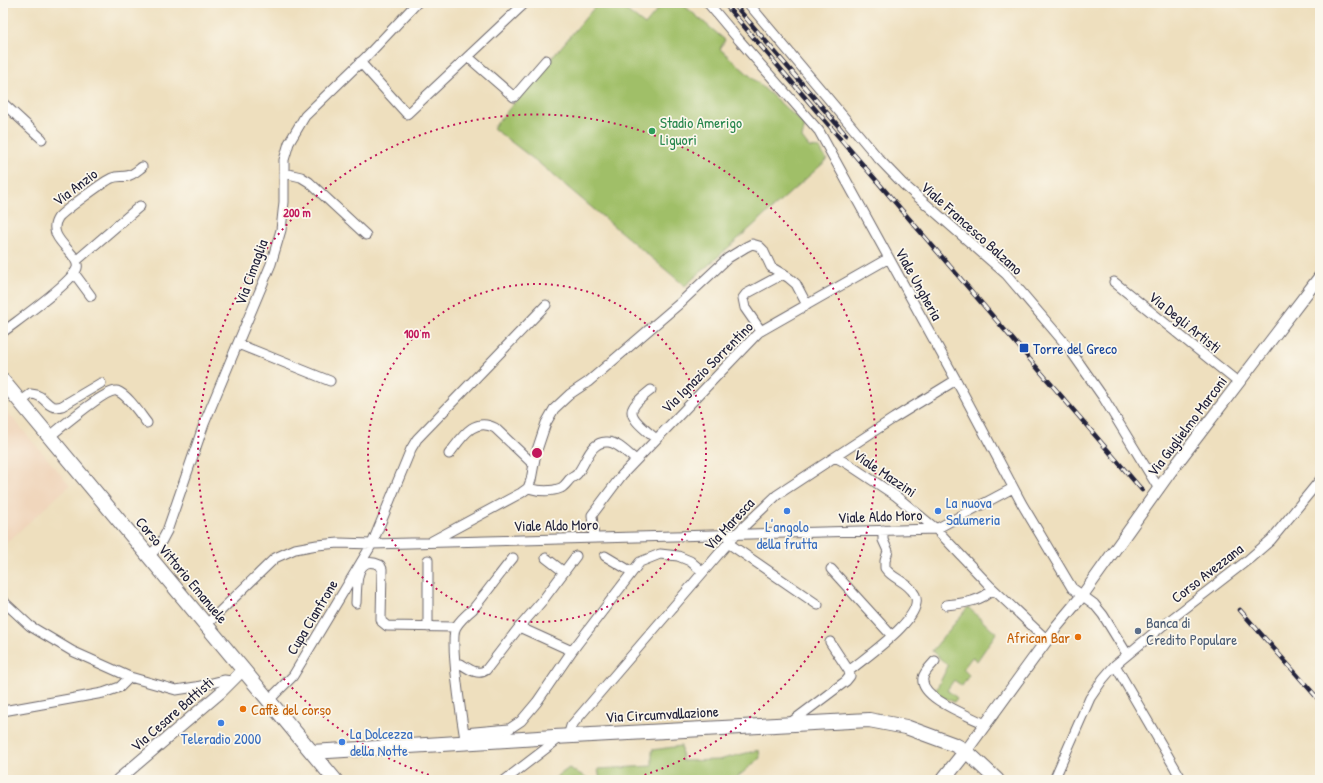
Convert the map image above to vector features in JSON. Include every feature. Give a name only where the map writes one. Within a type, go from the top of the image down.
[{"type":"main road","name":"Corso Vittorio Emanuele","points":[[3,381],[270,700],[335,780]]},
{"type":"main road","name":"Via Circumvallazione","points":[[312,752],[465,738],[565,736],[869,720],[906,727],[945,741],[966,751],[997,780]]},
{"type":"main road","points":[[943,780],[966,751]]},
{"type":"street","name":"Via Cimaglia","points":[[149,556],[159,546],[167,531],[204,424],[272,264],[281,230],[284,202],[284,160],[289,143],[304,116],[360,62],[417,3]]},
{"type":"street","points":[[360,62],[407,114],[525,3]]},
{"type":"street","name":"Viale Ungheria","points":[[708,3],[819,131],[956,380],[1013,488],[1072,588],[1094,604],[1103,615],[1127,654]]},
{"type":"street","name":"Viale Francesco Balzano","points":[[748,3],[890,171],[1006,274],[1068,347],[1103,397],[1159,489]]},
{"type":"street","points":[[468,57],[514,97],[546,60]]},
{"type":"street","points":[[3,104],[42,139]]},
{"type":"street","name":"Via Anzio","points":[[76,261],[55,232],[55,226],[59,216],[109,179],[130,175],[142,167]]},
{"type":"street","points":[[284,173],[300,177],[309,182],[366,235]]},
{"type":"street","points":[[3,332],[66,282],[74,273],[77,264],[76,261],[140,206]]},
{"type":"street","points":[[429,542],[522,493],[528,488],[531,480],[533,464],[546,423],[554,408],[570,394],[588,382],[673,309],[728,258],[746,246],[752,244],[759,246],[763,250],[772,267],[790,278],[796,284],[807,305]]},
{"type":"street","name":"Via Ignazio Sorrentino","points":[[594,538],[592,515],[622,475],[761,331],[889,258]]},
{"type":"street","points":[[74,273],[91,296]]},
{"type":"street","points":[[761,331],[745,308],[743,298],[746,294],[783,274]]},
{"type":"street","name":"Via Guglielmo Marconi","points":[[966,751],[1047,640],[1082,596],[1159,489],[1320,276]]},
{"type":"street","name":"Via Degli Artisti","points":[[1114,282],[1239,383]]},
{"type":"street","name":"Cupa Cianfrone","points":[[270,700],[293,676],[372,544],[411,449],[417,439],[546,305]]},
{"type":"street","points":[[238,344],[330,381]]},
{"type":"street","name":"Via Maresca","points":[[505,780],[565,736],[571,726],[735,535],[777,495],[894,418],[956,380]]},
{"type":"street","points":[[20,402],[31,394],[36,394],[41,396],[52,407],[56,408],[101,383]]},
{"type":"street","points":[[651,390],[633,408],[632,413],[635,419],[656,439]]},
{"type":"street","points":[[49,437],[98,398],[113,391],[117,391],[128,399],[147,423]]},
{"type":"street","points":[[449,454],[465,433],[472,427],[488,424],[495,428],[533,464]]},
{"type":"street","points":[[528,488],[546,490],[561,488],[571,478],[578,474],[593,448],[601,443],[608,442],[617,445],[636,460]]},
{"type":"street","name":"Viale Mazzini","points":[[835,457],[896,496],[936,529],[993,589],[1047,640]]},
{"type":"street","name":"Corso Avezzana","points":[[1054,780],[1090,698],[1115,665],[1271,540],[1320,480]]},
{"type":"street","points":[[936,529],[1013,488]]},
{"type":"street","name":"Viale Aldo Moro","points":[[206,625],[276,558],[295,549],[317,545],[339,543],[372,544],[936,529]]},
{"type":"street","points":[[849,671],[892,636],[910,617],[916,605],[917,600],[908,585],[890,574],[885,568],[885,561],[888,551],[883,540],[883,530]]},
{"type":"street","points":[[728,543],[818,605]]},
{"type":"street","points":[[513,558],[473,608],[455,627],[456,674],[465,738],[502,731],[513,727],[537,702],[572,651],[640,562],[660,554],[678,556],[690,561],[703,572]]},
{"type":"street","points":[[460,664],[477,673],[482,673],[486,670],[543,600],[576,556]]},
{"type":"street","points":[[605,556],[632,572]]},
{"type":"street","points":[[546,558],[564,572]]},
{"type":"street","points":[[428,560],[428,627]]},
{"type":"street","points":[[356,603],[359,573],[361,568],[367,564],[376,563],[380,565],[382,569],[382,622],[387,626],[455,627]]},
{"type":"street","points":[[831,568],[892,636]]},
{"type":"street","points":[[946,605],[977,600],[985,597],[993,589]]},
{"type":"street","points":[[3,601],[30,626],[72,651],[130,677],[176,690],[224,680],[232,681]]},
{"type":"street","points":[[520,627],[572,651]]},
{"type":"street","points":[[789,724],[846,681],[850,676],[849,671],[830,642]]},
{"type":"street","points":[[936,660],[924,675],[922,680],[926,691],[943,703],[985,724]]},
{"type":"street","points":[[1115,665],[1182,780]]},
{"type":"street","name":"Via Cesare Battisti","points":[[118,780],[244,669]]},
{"type":"street","points":[[3,711],[103,693],[120,687],[130,677]]},
{"type":"shaded area","points":[[3,407],[70,485],[3,546]]},
{"type":"green space","name":"Stadio Amerigo Liguori","points":[[598,3],[617,3],[645,25],[663,3],[669,6],[673,3],[681,3],[725,40],[720,49],[805,125],[802,138],[809,147],[819,148],[827,160],[685,286],[540,164],[493,128]]},
{"type":"green space","points":[[968,607],[992,630],[997,632],[977,661],[972,657],[963,669],[969,675],[962,686],[954,680],[947,690],[957,698],[954,702],[934,694],[948,666],[932,651]]},
{"type":"green space","points":[[681,746],[682,761],[718,760],[759,750],[760,758],[734,780],[600,780],[598,769],[652,766],[652,750]]},
{"type":"green space","points":[[569,768],[591,780],[552,780]]},
{"type":"railway","points":[[724,3],[1142,490]]},
{"type":"railway","points":[[733,3],[846,135]]},
{"type":"railway","points":[[1240,610],[1320,701]]},
{"type":"place","name":"Stadio Amerigo Liguori","points":[[652,131]]},
{"type":"place","name":"Torre del Greco","points":[[1024,348]]},
{"type":"place","name":"L'angolo della frutta","points":[[787,511]]},
{"type":"place","name":"La nuova Salumeria","points":[[938,511]]},
{"type":"place","name":"Banca di Credito Populare","points":[[1138,631]]},
{"type":"place","name":"African Bar","points":[[1078,637]]},
{"type":"place","name":"Caffè del corso","points":[[243,709]]},
{"type":"place","name":"Teleradio 2000","points":[[221,723]]},
{"type":"place","name":"La Dolcezza della Notte","points":[[342,742]]}]
